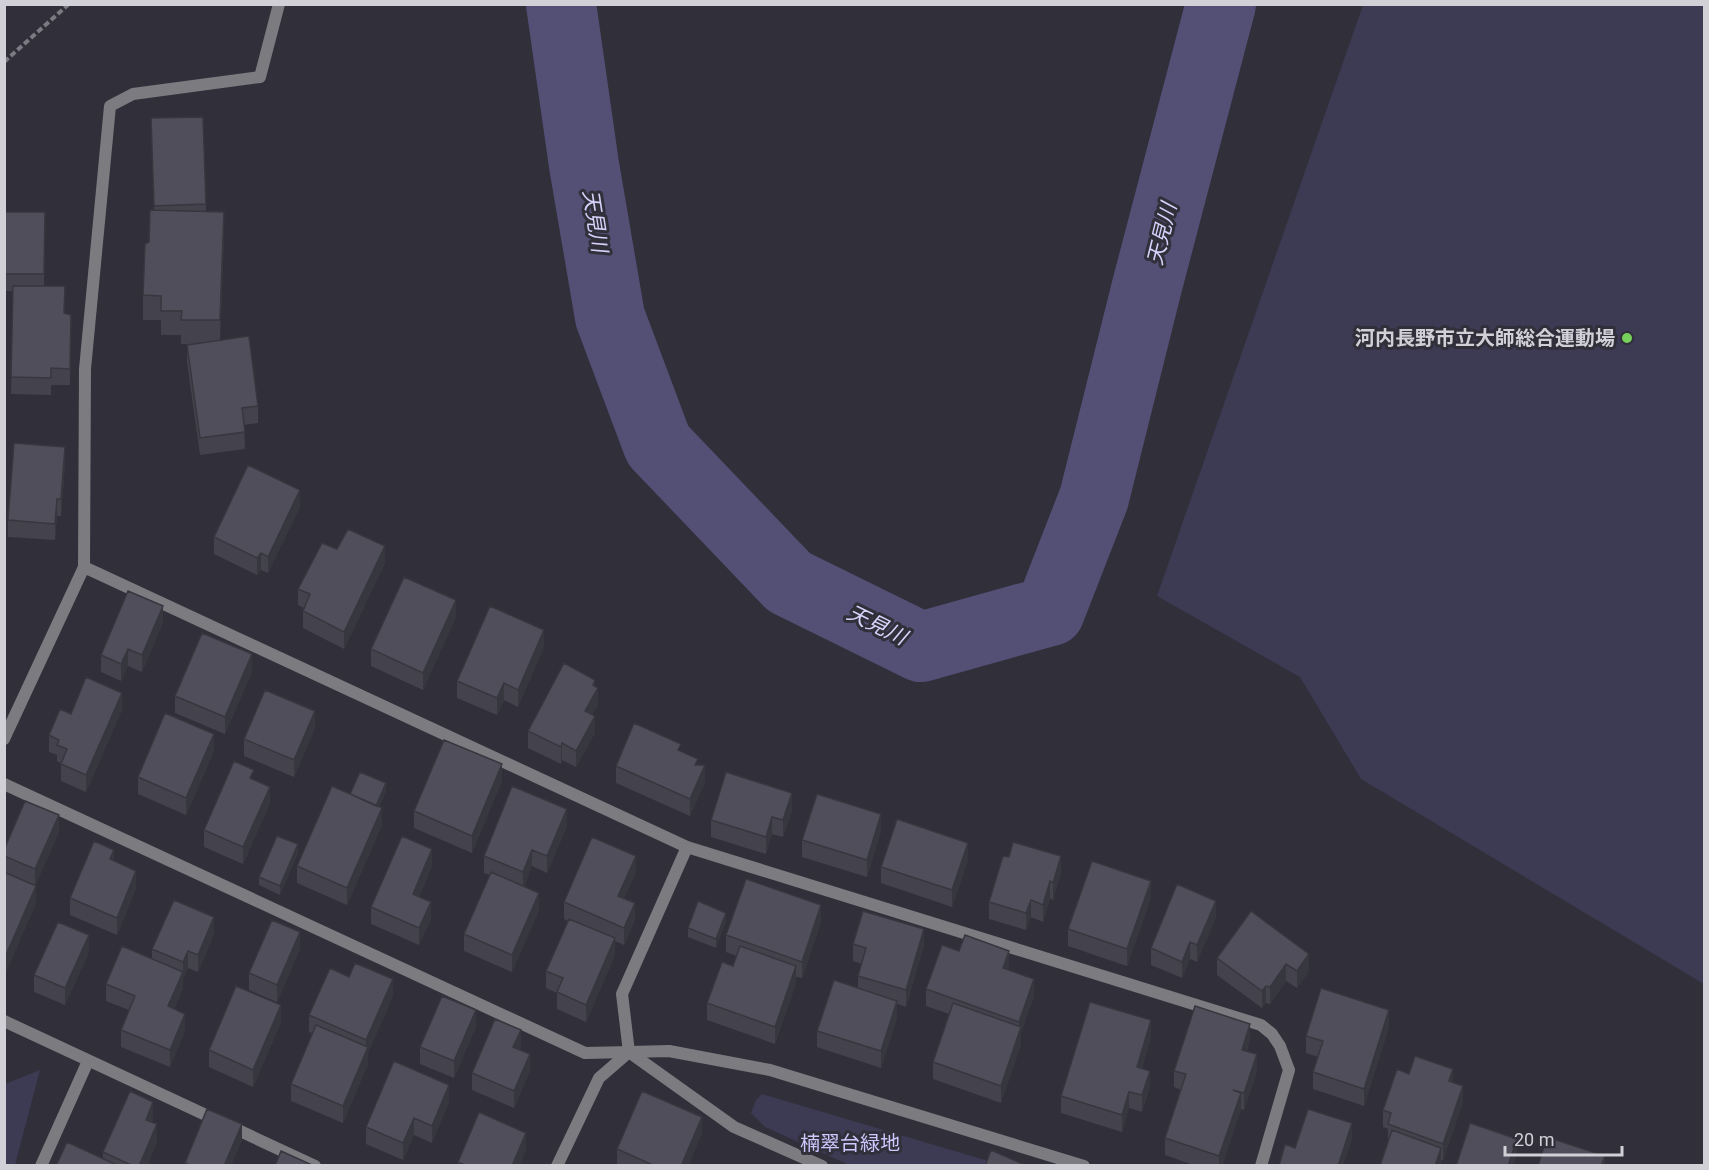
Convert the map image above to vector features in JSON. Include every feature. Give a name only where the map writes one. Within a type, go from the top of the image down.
[{"type":"street","points":[[4,739],[84,567],[85,369],[110,106],[133,94],[260,77],[279,4]]},
{"type":"street","points":[[84,567],[687,847],[1261,1025],[1272,1034],[1280,1046],[1289,1070],[1261,1166]]},
{"type":"street","points":[[4,784],[585,1053],[669,1051],[770,1070],[1084,1166]]},
{"type":"street","points":[[687,847],[622,994],[629,1052],[734,1127],[822,1166]]},
{"type":"street","points":[[4,1021],[315,1166]]},
{"type":"street","points":[[557,1166],[598,1078],[629,1052]]},
{"type":"street","points":[[41,1166],[88,1061]]},
{"type":"path","points":[[4,62],[69,4]]},
{"type":"green space","points":[[1363,5],[1704,5],[1704,984],[1361,779],[1300,677],[1157,596]]},
{"type":"green space","points":[[40,1070],[15,1165],[5,1165],[5,1084]]},
{"type":"green space","name":"楠翠台緑地","points":[[762,1094],[1002,1165],[849,1165],[765,1127],[751,1113],[756,1100]]},
{"type":"building","points":[[203,117],[206,204],[154,206],[151,118]]},
{"type":"building","points":[[150,210],[224,212],[220,320],[181,320],[182,311],[161,311],[161,296],[143,295],[145,244],[149,242]]},
{"type":"building","points":[[4,212],[45,212],[44,274],[4,274]]},
{"type":"building","points":[[13,286],[65,286],[64,313],[71,315],[70,369],[51,368],[51,378],[11,377]]},
{"type":"building","points":[[249,336],[258,406],[242,408],[245,432],[200,438],[187,345]]},
{"type":"building","points":[[14,443],[65,447],[61,499],[57,499],[55,524],[8,520]]},
{"type":"building","points":[[248,465],[300,490],[268,557],[261,553],[257,558],[214,537]]},
{"type":"building","points":[[348,529],[385,546],[344,632],[303,611],[310,594],[298,589],[322,543],[337,549]]},
{"type":"building","points":[[404,577],[456,600],[423,673],[371,649]]},
{"type":"building","points":[[128,591],[163,606],[142,655],[128,649],[121,664],[101,655]]},
{"type":"building","points":[[490,606],[544,630],[518,690],[504,683],[497,698],[457,681]]},
{"type":"building","points":[[202,633],[252,654],[225,717],[175,696]]},
{"type":"building","points":[[564,663],[595,680],[593,685],[598,688],[585,711],[595,716],[576,751],[562,743],[561,747],[528,731]]},
{"type":"building","points":[[86,677],[122,693],[86,775],[61,764],[67,749],[57,745],[59,740],[49,735],[60,709],[71,714]]},
{"type":"building","points":[[265,690],[315,711],[294,760],[244,739]]},
{"type":"building","points":[[165,713],[214,734],[186,798],[138,777]]},
{"type":"building","points":[[634,723],[681,744],[678,750],[698,759],[695,765],[705,765],[690,799],[616,766]]},
{"type":"building","points":[[444,740],[502,764],[472,836],[414,811]]},
{"type":"building","points":[[234,761],[254,770],[250,778],[270,787],[243,847],[204,830]]},
{"type":"building","points":[[360,772],[386,783],[376,806],[350,794]]},
{"type":"building","points":[[726,772],[792,793],[783,820],[772,817],[766,837],[711,820]]},
{"type":"building","points":[[332,786],[382,808],[347,888],[297,866]]},
{"type":"building","points":[[512,786],[567,809],[547,856],[532,850],[523,872],[484,856]]},
{"type":"building","points":[[817,794],[881,814],[867,860],[802,840]]},
{"type":"building","points":[[25,801],[59,815],[35,869],[4,856],[4,850]]},
{"type":"building","points":[[897,819],[968,843],[952,890],[881,867]]},
{"type":"building","points":[[277,836],[298,844],[280,886],[259,877]]},
{"type":"building","points":[[402,836],[432,849],[413,894],[431,902],[419,928],[371,907]]},
{"type":"building","points":[[592,837],[636,856],[618,896],[635,903],[624,928],[564,902]]},
{"type":"building","points":[[94,841],[114,850],[110,859],[136,871],[117,918],[70,898]]},
{"type":"building","points":[[1013,842],[1061,856],[1053,883],[1050,881],[1043,905],[1031,900],[1026,913],[989,902],[1003,856],[1009,857]]},
{"type":"building","points":[[1092,861],[1151,881],[1127,949],[1068,929]]},
{"type":"building","points":[[4,872],[36,886],[6,955],[4,954]]},
{"type":"building","points":[[491,872],[539,893],[512,955],[464,934]]},
{"type":"building","points":[[746,879],[821,905],[802,962],[726,935]]},
{"type":"building","points":[[1177,884],[1216,901],[1197,945],[1190,942],[1182,962],[1151,948]]},
{"type":"building","points":[[174,900],[214,917],[198,955],[188,951],[183,962],[152,949]]},
{"type":"building","points":[[698,901],[726,913],[716,939],[688,928]]},
{"type":"building","points":[[863,911],[924,929],[906,990],[858,976],[866,948],[853,944]]},
{"type":"building","points":[[1251,911],[1309,954],[1297,971],[1286,964],[1270,987],[1266,986],[1262,991],[1217,958]]},
{"type":"building","points":[[569,919],[615,938],[586,1005],[557,992],[563,978],[546,971]]},
{"type":"building","points":[[272,920],[300,932],[277,985],[249,973]]},
{"type":"building","points":[[58,922],[89,935],[65,988],[34,975]]},
{"type":"building","points":[[965,935],[1009,951],[1003,968],[1034,979],[1019,1022],[926,989],[942,945],[959,951]]},
{"type":"building","points":[[122,946],[183,972],[168,1006],[185,1014],[170,1050],[121,1030],[135,996],[106,984]]},
{"type":"building","points":[[740,946],[796,966],[775,1027],[707,1003],[722,962],[733,966]]},
{"type":"building","points":[[355,963],[393,979],[366,1040],[309,1015],[330,968],[349,977]]},
{"type":"building","points":[[834,980],[897,1001],[881,1051],[817,1031]]},
{"type":"building","points":[[236,986],[281,1005],[253,1070],[209,1050]]},
{"type":"building","points":[[1321,988],[1389,1010],[1364,1089],[1313,1072],[1323,1041],[1306,1036]]},
{"type":"building","points":[[442,996],[476,1010],[454,1061],[420,1047]]},
{"type":"building","points":[[1090,1002],[1151,1020],[1137,1067],[1150,1071],[1142,1095],[1129,1092],[1122,1115],[1061,1096]]},
{"type":"building","points":[[953,1003],[1021,1027],[1001,1086],[933,1062]]},
{"type":"building","points":[[1195,1006],[1250,1024],[1242,1050],[1257,1054],[1244,1093],[1233,1090],[1241,1093],[1219,1156],[1165,1138],[1186,1074],[1174,1071]]},
{"type":"building","points":[[495,1019],[521,1030],[513,1047],[530,1054],[514,1091],[472,1073]]},
{"type":"building","points":[[316,1025],[368,1047],[343,1106],[291,1084]]},
{"type":"building","points":[[1415,1056],[1453,1069],[1449,1081],[1463,1086],[1443,1144],[1388,1124],[1391,1113],[1383,1110],[1397,1069],[1409,1074]]},
{"type":"building","points":[[394,1061],[449,1085],[432,1126],[414,1118],[403,1143],[366,1127]]},
{"type":"building","points":[[130,1091],[153,1102],[146,1120],[157,1124],[139,1166],[133,1166],[103,1152]]},
{"type":"building","points":[[642,1091],[702,1117],[681,1166],[655,1166],[617,1149]]},
{"type":"building","points":[[207,1109],[242,1124],[224,1166],[192,1166],[185,1163]]},
{"type":"building","points":[[1308,1109],[1352,1123],[1338,1166],[1279,1166],[1285,1144],[1295,1148]]},
{"type":"building","points":[[479,1112],[526,1133],[512,1166],[467,1166],[458,1162]]},
{"type":"building","points":[[1470,1123],[1517,1139],[1508,1166],[1456,1166]]},
{"type":"building","points":[[1392,1130],[1441,1148],[1435,1166],[1380,1166]]},
{"type":"building","points":[[1547,1137],[1605,1156],[1601,1166],[1538,1166]]},
{"type":"building","points":[[67,1142],[119,1166],[56,1166]]},
{"type":"building","points":[[991,1150],[1027,1166],[985,1166]]},
{"type":"building","points":[[281,1151],[314,1166],[275,1166]]},
{"type":"waterway","name":"天見川","points":[[561,4],[584,165],[610,317],[658,445],[789,582],[921,647],[1050,611],[1094,498],[1221,4]]},
{"type":"place","name":"河内長野市立大師総合運動場","points":[[1627,338]]}]
